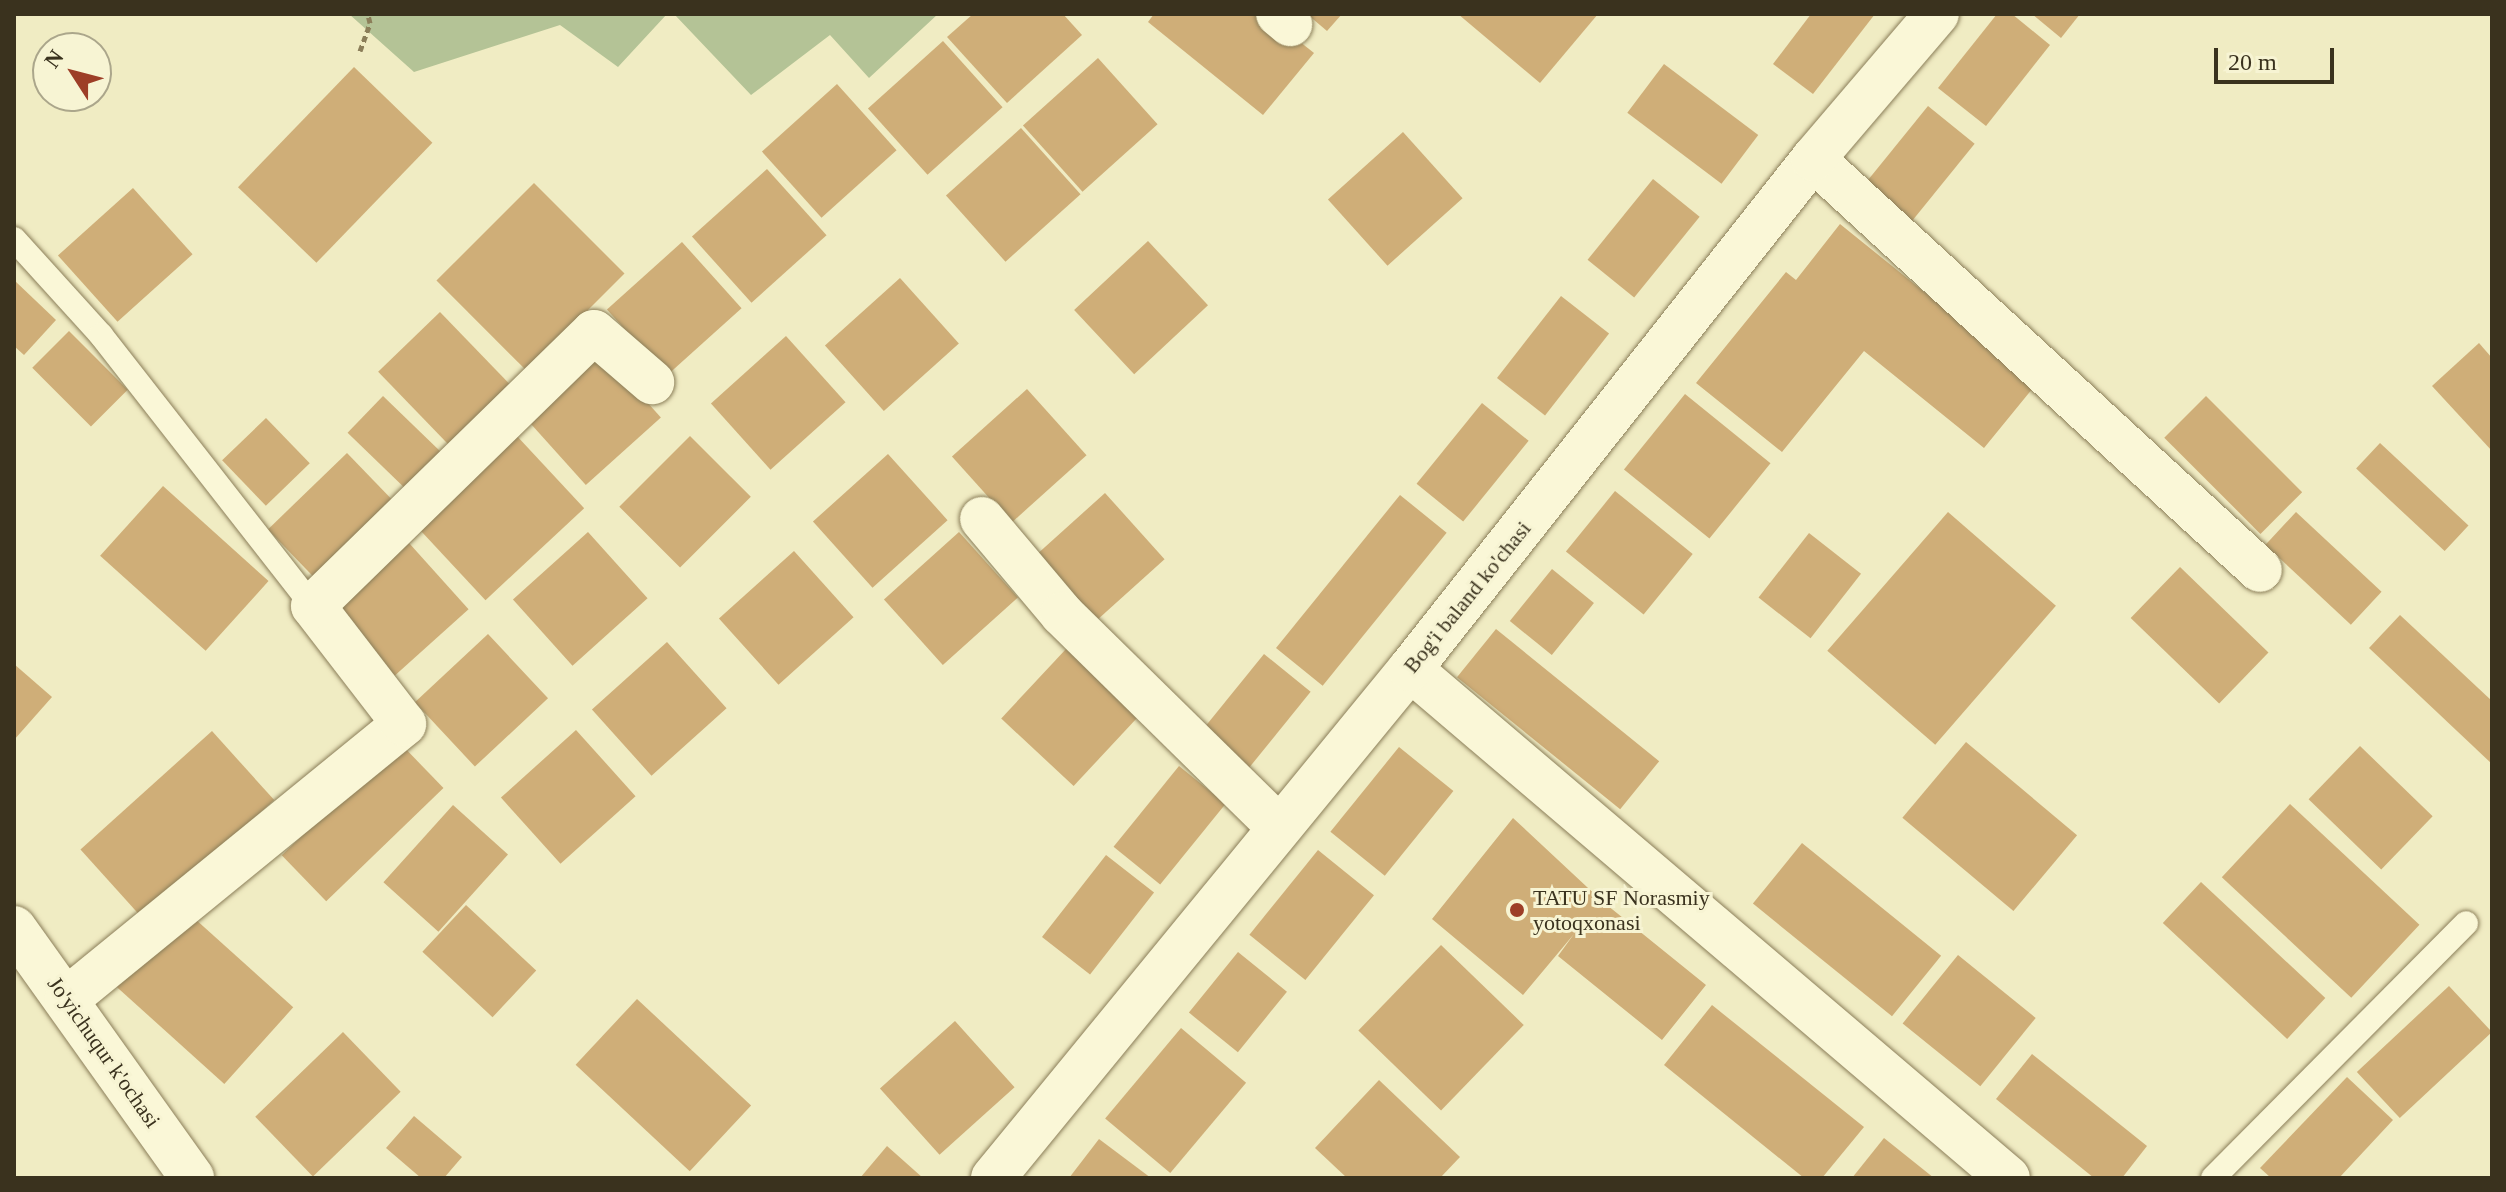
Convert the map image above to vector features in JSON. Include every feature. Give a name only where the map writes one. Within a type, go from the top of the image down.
[{"type":"street","name":"Bog'i baland ko'chasi","points":[[993,1178],[1410,669],[1813,159],[1937,14]]},
{"type":"street","points":[[1813,159],[2260,570]]},
{"type":"street","points":[[67,999],[404,724],[313,606],[594,332],[652,382]]},
{"type":"street","points":[[982,519],[1062,614],[1279,827]]},
{"type":"street","points":[[1410,669],[2008,1178]]},
{"type":"street","name":"Jo'yichuqur k'ochasi","points":[[14,928],[192,1178]]},
{"type":"lane","points":[[14,239],[101,335],[313,606]]},
{"type":"lane","points":[[2213,1178],[2466,923]]},
{"type":"path","points":[[360,51],[370,23],[368,14]]},
{"type":"green space","points":[[349,14],[667,14],[618,67],[560,25],[414,72]]},
{"type":"green space","points":[[674,14],[938,14],[869,78],[830,35],[751,95]]},
{"type":"building","points":[[973,14],[1063,14],[1082,35],[1007,103],[947,37]]},
{"type":"building","points":[[1154,14],[1265,14],[1314,53],[1263,115],[1148,22]]},
{"type":"building","points":[[1307,14],[1342,14],[1327,31]]},
{"type":"building","points":[[1458,14],[1598,14],[1540,83]]},
{"type":"building","points":[[1811,14],[1875,14],[1813,94],[1773,64]]},
{"type":"building","points":[[1997,14],[2012,14],[2050,45],[1986,126],[1938,88]]},
{"type":"building","points":[[2032,14],[2080,14],[2061,38]]},
{"type":"building","points":[[943,41],[1003,107],[927,175],[868,109]]},
{"type":"building","points":[[1098,58],[1158,124],[1082,192],[1023,126]]},
{"type":"building","points":[[1664,64],[1758,135],[1722,184],[1627,113]]},
{"type":"building","points":[[354,67],[432,143],[316,263],[238,187]]},
{"type":"building","points":[[837,84],[897,150],[821,218],[762,152]]},
{"type":"building","points":[[1928,106],[1975,144],[1910,224],[1863,186]]},
{"type":"building","points":[[1021,128],[1081,194],[1005,262],[946,196]]},
{"type":"building","points":[[1403,132],[1463,198],[1387,266],[1328,200]]},
{"type":"building","points":[[767,169],[827,235],[751,303],[692,237]]},
{"type":"building","points":[[1653,179],[1700,217],[1634,298],[1588,260]]},
{"type":"building","points":[[534,183],[625,274],[527,371],[436,281]]},
{"type":"building","points":[[133,188],[193,254],[117,322],[58,256]]},
{"type":"building","points":[[1840,224],[2037,383],[1984,448],[1864,351],[1782,452],[1696,383],[1786,272],[1796,280]]},
{"type":"building","points":[[1148,241],[1208,305],[1134,374],[1074,310]]},
{"type":"building","points":[[682,242],[742,308],[666,376],[607,310]]},
{"type":"building","points":[[900,278],[959,343],[884,411],[825,346]]},
{"type":"building","points":[[14,280],[56,320],[24,355],[14,346]]},
{"type":"building","points":[[1561,296],[1609,334],[1545,416],[1497,378]]},
{"type":"building","points":[[440,312],[512,387],[450,447],[378,372]]},
{"type":"building","points":[[69,331],[128,390],[91,426],[32,368]]},
{"type":"building","points":[[786,336],[846,402],[770,470],[711,404]]},
{"type":"building","points":[[2479,343],[2492,358],[2492,451],[2432,386]]},
{"type":"building","points":[[602,352],[661,417],[586,485],[527,420]]},
{"type":"building","points":[[1027,389],[1087,455],[1011,523],[952,457]]},
{"type":"building","points":[[1685,394],[1770,463],[1709,539],[1624,469]]},
{"type":"building","points":[[383,396],[448,459],[413,496],[348,433]]},
{"type":"building","points":[[2206,396],[2302,492],[2260,534],[2164,438]]},
{"type":"building","points":[[1482,403],[1529,441],[1463,522],[1417,484]]},
{"type":"building","points":[[266,418],[310,463],[266,506],[222,460]]},
{"type":"building","points":[[516,435],[584,508],[485,600],[417,527]]},
{"type":"building","points":[[690,436],[751,497],[680,568],[619,507]]},
{"type":"building","points":[[2380,443],[2468,526],[2445,551],[2356,469]]},
{"type":"building","points":[[347,453],[393,500],[314,577],[268,529]]},
{"type":"building","points":[[888,454],[948,520],[872,588],[813,522]]},
{"type":"building","points":[[163,486],[269,581],[206,651],[100,556]]},
{"type":"building","points":[[1615,491],[1693,554],[1644,615],[1566,552]]},
{"type":"building","points":[[1105,493],[1165,559],[1089,627],[1029,561]]},
{"type":"building","points":[[1400,495],[1447,533],[1323,686],[1276,648]]},
{"type":"building","points":[[1948,512],[2056,606],[1935,745],[1827,651]]},
{"type":"building","points":[[2296,512],[2382,592],[2351,625],[2265,545]]},
{"type":"building","points":[[588,532],[648,598],[572,666],[513,600]]},
{"type":"building","points":[[959,532],[1018,597],[943,665],[884,600]]},
{"type":"building","points":[[1809,533],[1861,574],[1811,638],[1759,598]]},
{"type":"building","points":[[409,543],[469,609],[393,677],[334,611]]},
{"type":"building","points":[[794,551],[854,617],[778,685],[719,619]]},
{"type":"building","points":[[2180,567],[2268,652],[2219,704],[2131,618]]},
{"type":"building","points":[[1552,569],[1594,603],[1552,655],[1510,621]]},
{"type":"building","points":[[2400,615],[2492,701],[2492,764],[2369,648]]},
{"type":"building","points":[[1496,629],[1659,761],[1620,809],[1457,677]]},
{"type":"building","points":[[488,634],[548,698],[475,767],[415,702]]},
{"type":"building","points":[[667,642],[727,708],[651,776],[592,710]]},
{"type":"building","points":[[1066,649],[1138,717],[1074,786],[1001,718]]},
{"type":"building","points":[[1264,654],[1311,692],[1245,773],[1199,735]]},
{"type":"building","points":[[14,664],[52,697],[14,740]]},
{"type":"building","points":[[576,730],[636,796],[560,864],[501,798]]},
{"type":"building","points":[[212,731],[274,800],[143,919],[80,849]]},
{"type":"building","points":[[399,742],[443,788],[326,901],[282,855]]},
{"type":"building","points":[[1966,742],[2077,835],[2013,911],[1902,818]]},
{"type":"building","points":[[2360,746],[2433,816],[2381,869],[2309,799]]},
{"type":"building","points":[[1399,747],[1453,791],[1385,876],[1330,832]]},
{"type":"building","points":[[1179,766],[1226,804],[1160,885],[1114,847]]},
{"type":"building","points":[[2290,804],[2419,925],[2351,998],[2222,877]]},
{"type":"building","points":[[453,805],[508,855],[438,932],[383,882]]},
{"type":"building","name":"TATU SF Norasmiy yotoqxonasi","points":[[1513,818],[1602,901],[1706,985],[1662,1040],[1558,956],[1574,934],[1523,995],[1432,919]]},
{"type":"building","points":[[1802,843],[1941,956],[1892,1016],[1753,904]]},
{"type":"building","points":[[1318,850],[1374,895],[1305,980],[1249,935]]},
{"type":"building","points":[[1106,855],[1154,893],[1090,975],[1042,937]]},
{"type":"building","points":[[2201,882],[2325,998],[2287,1039],[2163,923]]},
{"type":"building","points":[[466,905],[536,970],[493,1017],[422,952]]},
{"type":"building","points":[[184,909],[293,1007],[224,1084],[115,986]]},
{"type":"building","points":[[1441,945],[1524,1025],[1441,1110],[1358,1031]]},
{"type":"building","points":[[1238,952],[1287,992],[1238,1052],[1189,1013]]},
{"type":"building","points":[[1958,955],[2036,1018],[1980,1086],[1903,1023]]},
{"type":"building","points":[[2449,986],[2492,1032],[2400,1118],[2357,1072]]},
{"type":"building","points":[[637,999],[751,1105],[690,1171],[576,1065]]},
{"type":"building","points":[[1712,1005],[1864,1127],[1822,1178],[1804,1178],[1664,1065]]},
{"type":"building","points":[[955,1021],[1015,1087],[939,1155],[880,1089]]},
{"type":"building","points":[[1181,1028],[1246,1083],[1170,1173],[1105,1118]]},
{"type":"building","points":[[343,1032],[401,1092],[313,1176],[255,1117]]},
{"type":"building","points":[[2032,1054],[2147,1146],[2122,1178],[2094,1178],[1996,1099]]},
{"type":"building","points":[[2347,1077],[2393,1120],[2339,1178],[2271,1178],[2260,1168]]},
{"type":"building","points":[[1379,1080],[1460,1157],[1440,1178],[1347,1178],[1315,1148]]},
{"type":"building","points":[[414,1116],[462,1157],[444,1178],[421,1178],[386,1148]]},
{"type":"building","points":[[1884,1138],[1934,1178],[1852,1178]]},
{"type":"building","points":[[1099,1139],[1151,1178],[1069,1178]]},
{"type":"building","points":[[887,1146],[923,1178],[860,1178]]},
{"type":"place","name":"TATU SF Norasmiy yotoqxonasi","points":[[1517,910]]}]
